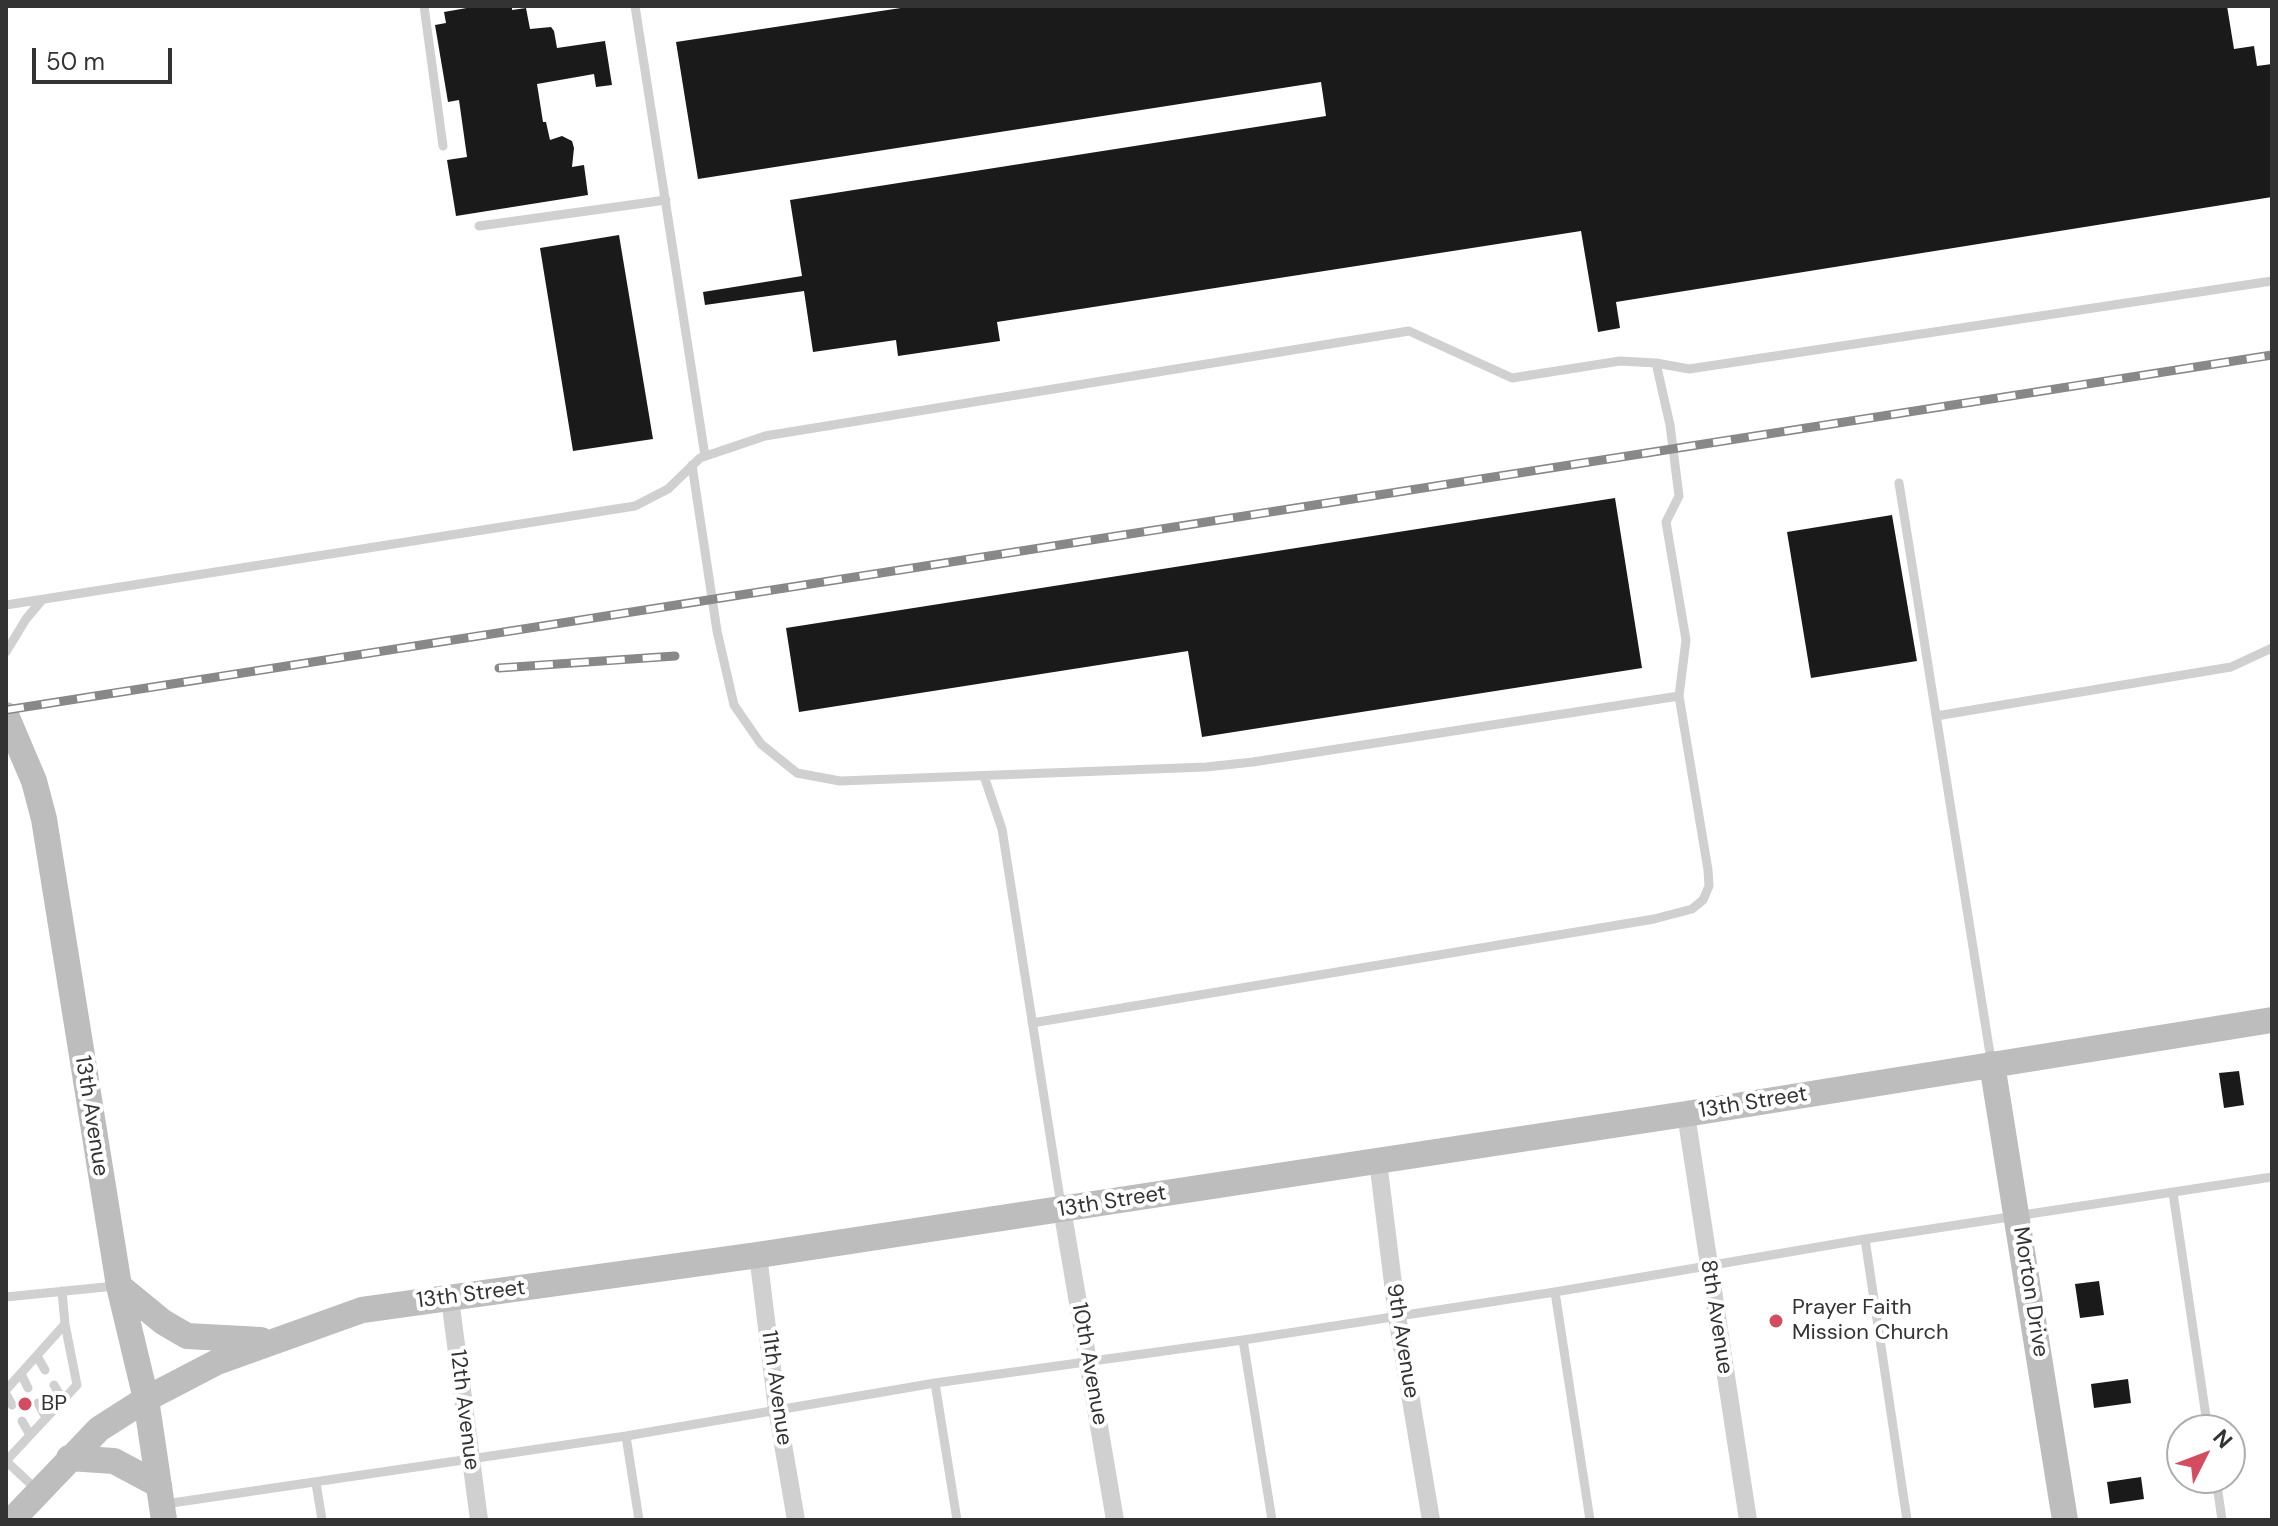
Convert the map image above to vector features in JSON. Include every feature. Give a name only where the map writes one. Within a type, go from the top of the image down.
[{"type":"street","name":"13th Avenue","points":[[6,715],[30,771],[44,819],[119,1286],[146,1399],[162,1503]]},
{"type":"street","name":"13th Street","points":[[12,1520],[99,1429],[146,1399],[217,1362],[362,1310],[1062,1209],[1686,1114],[2272,1020]]},
{"type":"street","name":"Morton Drive","points":[[1992,1064],[2065,1520]]},
{"type":"street","name":"8th Avenue","points":[[1686,1114],[1748,1520]]},
{"type":"street","name":"9th Avenue","points":[[1378,1161],[1397,1316],[1431,1520]]},
{"type":"street","name":"10th Avenue","points":[[1062,1209],[1115,1520]]},
{"type":"street","name":"11th Avenue","points":[[758,1255],[777,1409],[796,1520]]},
{"type":"street","points":[[119,1286],[163,1322],[187,1336],[272,1341]]},
{"type":"street","name":"12th Avenue","points":[[450,1299],[479,1520]]},
{"type":"street","points":[[69,1458],[114,1461],[162,1503]]},
{"type":"lane","points":[[424,6],[443,146]]},
{"type":"lane","points":[[642,6],[635,6],[705,456]]},
{"type":"lane","points":[[479,226],[666,200]]},
{"type":"lane","points":[[6,605],[635,506],[668,489],[705,456],[765,436],[1409,331],[1512,378],[1620,361],[1689,369],[2272,281]]},
{"type":"lane","points":[[1032,1023],[1654,919],[1692,909],[1703,900],[1709,886],[1679,696],[1686,640],[1666,522],[1679,496],[1670,425],[1656,363]]},
{"type":"lane","points":[[692,465],[717,631],[734,705],[761,744],[797,773],[840,781],[1206,767],[1679,696]]},
{"type":"lane","points":[[1899,483],[1992,1064]]},
{"type":"lane","points":[[6,652],[42,600]]},
{"type":"lane","points":[[1936,716],[2231,667],[2272,648]]},
{"type":"lane","points":[[984,776],[1002,829],[1062,1209]]},
{"type":"lane","points":[[162,1503],[626,1436],[935,1383],[1555,1292],[1865,1239],[2272,1177]]},
{"type":"lane","points":[[2173,1193],[2206,1414]]},
{"type":"lane","points":[[1865,1239],[1907,1520]]},
{"type":"lane","points":[[6,1297],[119,1286]]},
{"type":"lane","points":[[38,1491],[6,1461],[77,1385],[62,1291]]},
{"type":"lane","points":[[1555,1292],[1590,1520]]},
{"type":"lane","points":[[12,1405],[6,1392],[65,1324]]},
{"type":"lane","points":[[1243,1340],[1272,1520]]},
{"type":"lane","points":[[37,1356],[45,1370]]},
{"type":"lane","points":[[21,1374],[28,1388]]},
{"type":"lane","points":[[935,1383],[957,1520]]},
{"type":"lane","points":[[54,1385],[63,1400]]},
{"type":"lane","points":[[38,1403],[46,1418]]},
{"type":"lane","points":[[22,1421],[30,1435]]},
{"type":"lane","points":[[626,1436],[639,1520]]},
{"type":"lane","points":[[316,1483],[322,1520]]},
{"type":"lane","points":[[2218,1494],[2222,1520]]},
{"type":"building","points":[[478,6],[512,6],[512,10],[526,8],[530,29],[551,27],[557,48],[605,41],[612,85],[596,87],[594,74],[537,84],[543,122],[546,122],[550,140],[562,136],[572,141],[572,167],[584,165],[588,195],[456,216],[447,160],[467,157],[459,100],[448,102],[435,25],[446,23],[444,12]]},
{"type":"building","points":[[914,6],[2227,6],[2234,49],[2254,46],[2257,66],[2272,64],[2272,197],[1616,302],[1620,328],[1598,332],[1581,231],[997,322],[1000,341],[898,356],[896,340],[813,352],[804,291],[705,305],[703,292],[802,276],[790,200],[1326,116],[1321,82],[698,179],[676,42]]},
{"type":"building","points":[[619,235],[653,439],[573,451],[540,248]]},
{"type":"building","points":[[1615,498],[1642,668],[1202,737],[1188,651],[799,712],[786,628]]},
{"type":"building","points":[[1892,515],[1917,661],[1811,678],[1787,532]]},
{"type":"building","points":[[2239,1071],[2244,1105],[2224,1108],[2219,1073]]},
{"type":"building","points":[[2099,1281],[2104,1315],[2080,1318],[2075,1284]]},
{"type":"building","points":[[2128,1379],[2131,1403],[2094,1408],[2091,1384]]},
{"type":"building","points":[[2141,1477],[2144,1499],[2110,1504],[2107,1482]]},
{"type":"railway","points":[[6,710],[2272,355]]},
{"type":"railway","points":[[499,668],[675,656]]},
{"type":"place","name":"Prayer Faith Mission Church","points":[[1776,1321]]},
{"type":"place","name":"BP","points":[[25,1404]]}]
